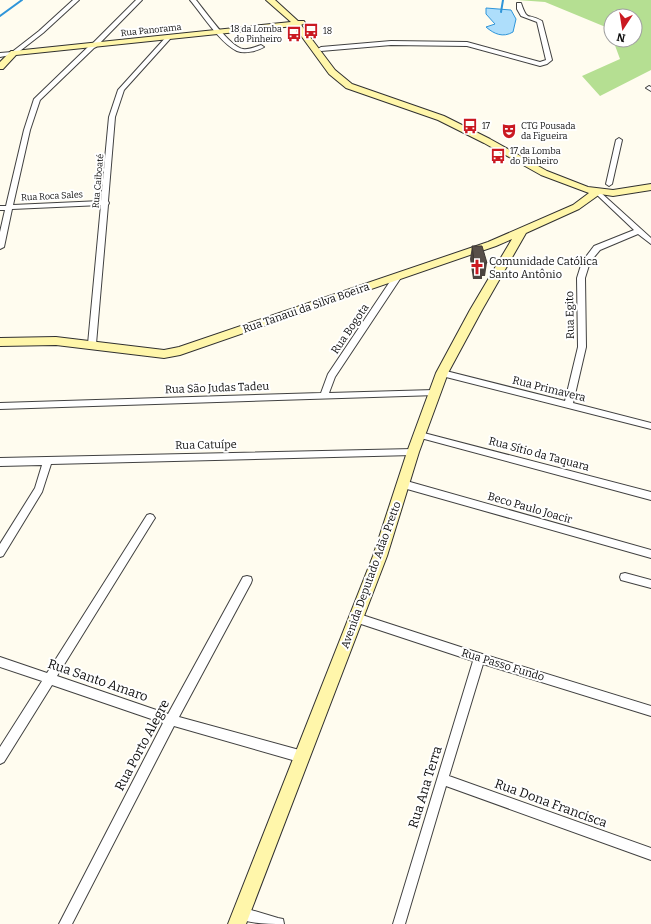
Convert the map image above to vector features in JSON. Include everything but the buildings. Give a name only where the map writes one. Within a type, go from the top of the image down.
[{"type":"street","points":[[0,67],[76,0]]},
{"type":"street","points":[[0,248],[27,130],[37,99],[140,0]]},
{"type":"street","points":[[193,0],[219,32],[238,50],[262,47]]},
{"type":"street","points":[[270,0],[300,23],[332,72],[350,86],[441,118],[487,141],[544,173],[589,186],[611,188],[651,187]]},
{"type":"street","points":[[277,0],[289,8],[337,70],[353,83],[446,115],[589,186],[651,242]]},
{"type":"street","points":[[321,49],[391,43],[467,44],[540,64],[545,63],[549,60],[539,21],[523,16],[520,13],[519,4]]},
{"type":"street","name":"Rua Panorama","points":[[0,55],[300,23]]},
{"type":"street","name":"Rua Caiboaté","points":[[92,344],[106,203],[112,117],[121,90],[168,38]]},
{"type":"street","points":[[611,188],[620,140]]},
{"type":"street","points":[[597,192],[626,184],[651,181]]},
{"type":"street","name":"Rua Tanaui da Silva Boeira","points":[[0,342],[56,341],[92,344],[164,354],[180,351],[521,233],[576,206],[597,192]]},
{"type":"street","name":"Rua Roca Sales","points":[[0,208],[106,203]]},
{"type":"street","name":"Rua Egito","points":[[568,404],[582,347],[581,278],[586,262],[597,248],[638,231]]},
{"type":"street","name":"Avenida Deputado Adão Pretto","points":[[239,918],[303,757],[380,556],[413,452],[442,373],[476,310],[521,233]]},
{"type":"street","name":"Rua Bogota","points":[[324,396],[331,376],[398,276]]},
{"type":"street","name":"Rua Primavera","points":[[442,373],[651,426]]},
{"type":"street","name":"Rua São Judas Tadeu","points":[[0,406],[434,393]]},
{"type":"street","name":"Rua Sítio da Taquara","points":[[420,435],[651,496]]},
{"type":"street","name":"Rua Catuípe","points":[[0,462],[413,452]]},
{"type":"street","points":[[0,553],[39,489],[48,461]]},
{"type":"street","name":"Beco Paulo Joacir","points":[[403,484],[651,554]]},
{"type":"street","points":[[0,758],[150,518]]},
{"type":"street","points":[[625,577],[651,584]]},
{"type":"street","name":"Rua Porto Alegre","points":[[65,924],[171,720],[247,580]]},
{"type":"street","name":"Rua Passo Fundo","points":[[356,618],[651,711]]},
{"type":"street","name":"Rua Ana Terra","points":[[399,924],[479,658]]},
{"type":"street","name":"Rua Santo Amaro","points":[[0,662],[51,678],[171,720],[303,757]]},
{"type":"street","name":"Rua Dona Francisca","points":[[442,778],[651,854]]},
{"type":"street","points":[[239,918],[278,924]]},
{"type":"green space","points":[[517,0],[651,0],[651,70],[600,96],[582,76],[620,59],[616,48],[643,48],[643,8],[603,8],[603,26],[545,2]]},
{"type":"water","points":[[486,8],[511,10],[516,19],[513,32],[502,35],[492,32],[486,27],[495,24],[486,14]]},
{"type":"waterway","points":[[0,16],[22,0]]},
{"type":"waterway","points":[[501,12],[503,0]]},
{"type":"place","name":"18","points":[[311,31]]},
{"type":"place","name":"18 da Lomba do Pinheiro","points":[[294,34]]},
{"type":"place","name":"17","points":[[470,126]]},
{"type":"place","name":"CTG Pousada da Figueira","points":[[509,131]]},
{"type":"place","name":"17 da Lomba do Pinheiro","points":[[498,156]]},
{"type":"place","name":"Comunidade Católica Santo Antônio","points":[[477,267]]}]
